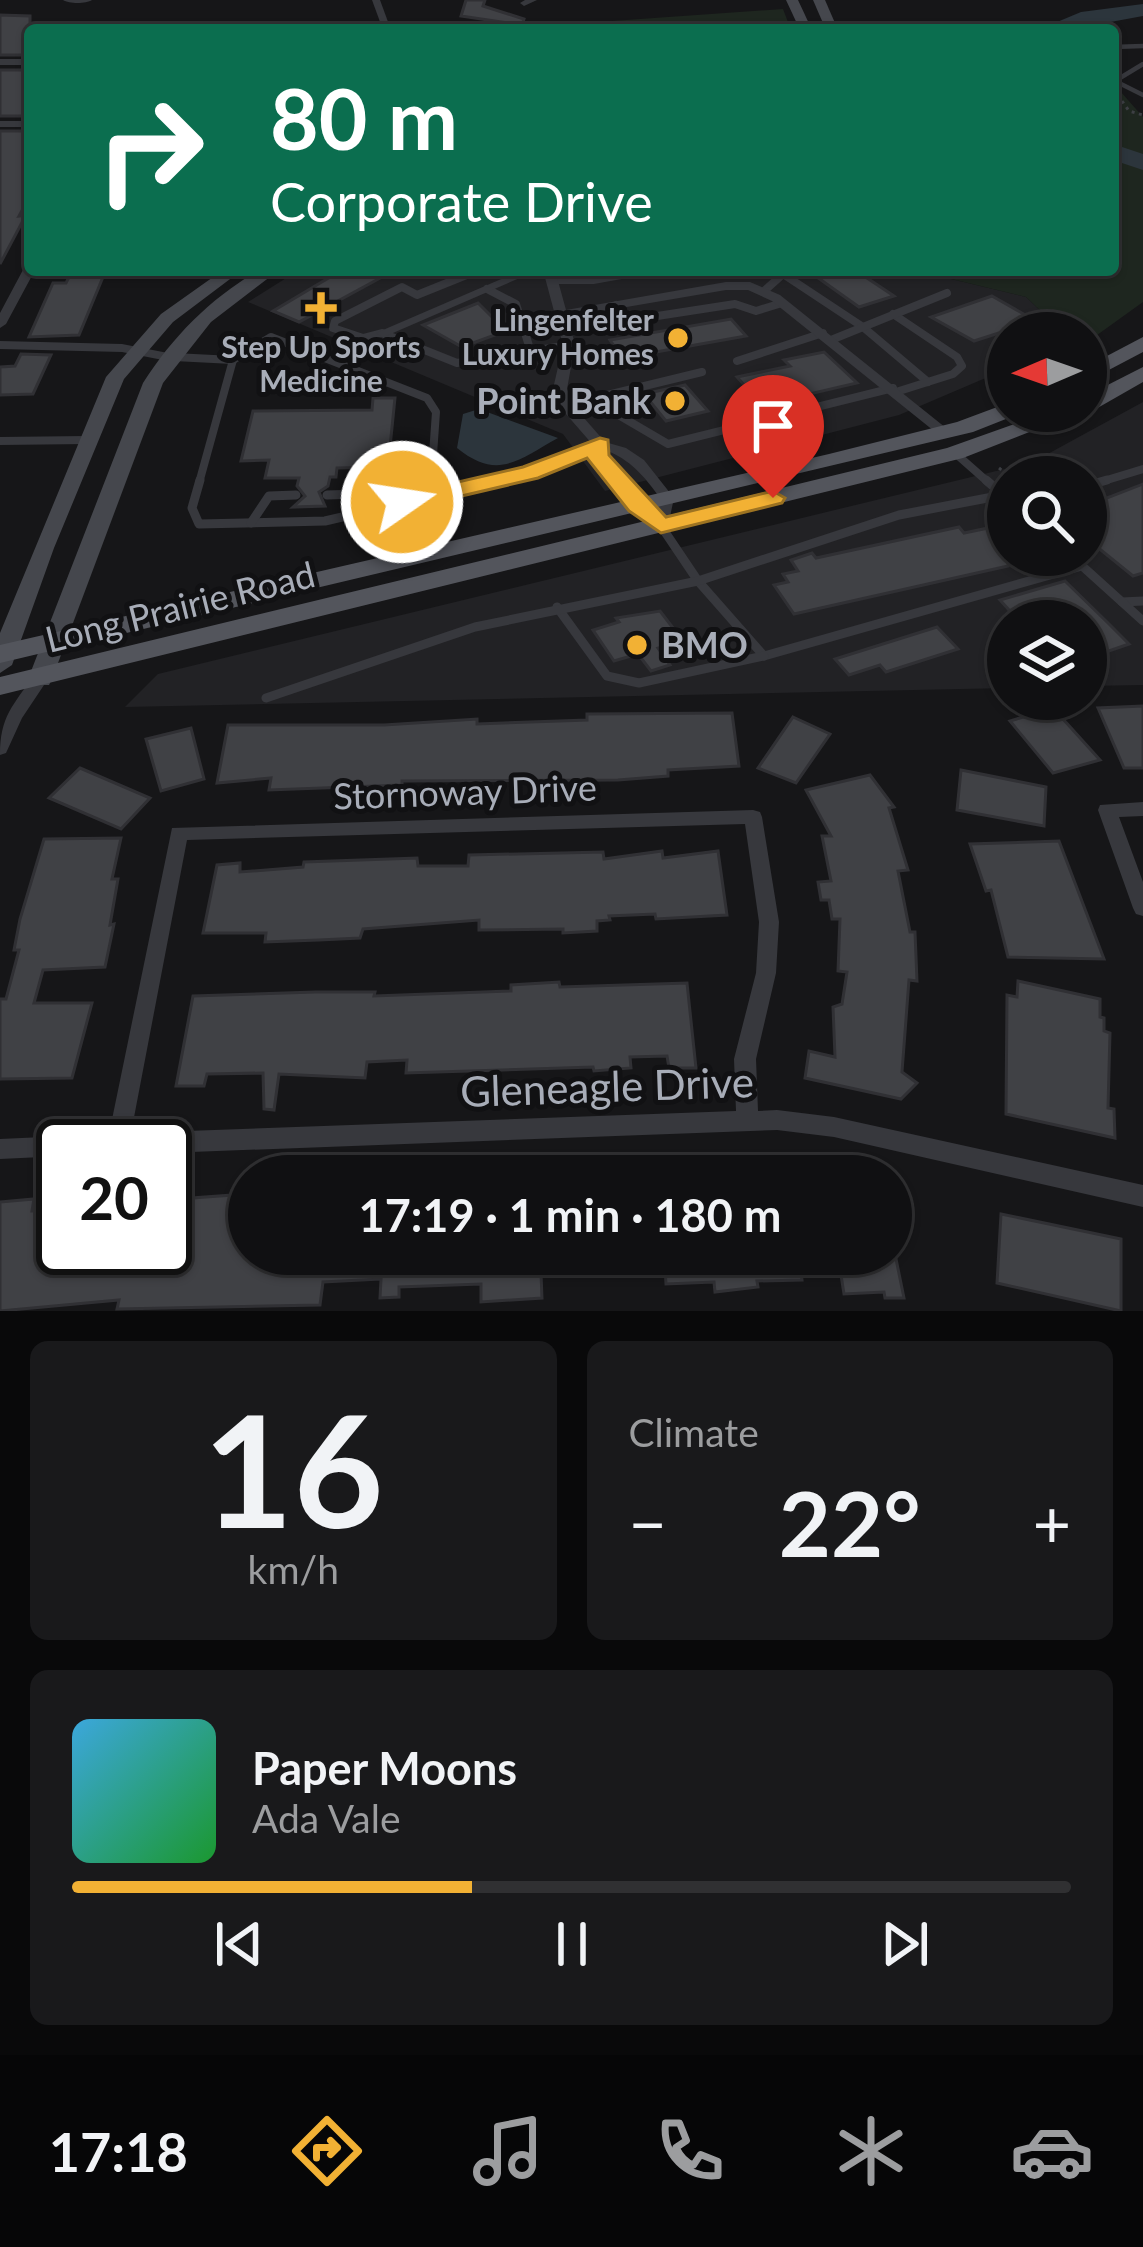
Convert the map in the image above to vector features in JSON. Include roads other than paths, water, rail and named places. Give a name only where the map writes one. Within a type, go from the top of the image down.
[{"type":"main road","points":[[2,657],[115,376],[135,350],[196,293],[224,276]]},
{"type":"main road","points":[[40,679],[142,404],[169,357],[238,288],[261,276]]},
{"type":"main road","points":[[1107,365],[1140,348]]},
{"type":"main road","points":[[1107,393],[1143,373]]},
{"type":"main road","name":"Long Prairie Road","points":[[2,657],[667,498],[949,442],[987,421]]},
{"type":"main road","name":"Long Prairie Road","points":[[0,686],[661,526],[989,432]]},
{"type":"street","points":[[67,0],[88,0]]},
{"type":"street","points":[[0,324],[26,276]]},
{"type":"street","points":[[382,333],[518,276]]},
{"type":"street","points":[[551,276],[569,345],[560,388],[566,402],[600,445],[619,447],[646,470],[667,498],[661,526],[638,506],[597,455],[600,445]]},
{"type":"street","points":[[564,314],[726,286],[763,292],[895,390],[949,442]]},
{"type":"street","points":[[0,345],[135,350],[169,357]]},
{"type":"street","points":[[0,748],[40,679]]},
{"type":"street","points":[[1143,809],[1107,810],[1143,908]]},
{"type":"street","name":"Stornoway Drive","points":[[123,1119],[179,833],[753,817],[769,922],[766,973],[745,1059],[747,1120]]},
{"type":"street","name":"Gleneagle Drive","points":[[192,1141],[747,1120],[834,1127],[1143,1196]]},
{"type":"street","name":"Gleneagle Drive","points":[[0,1149],[36,1147]]},
{"type":"lane","points":[[1119,78],[1143,64]]},
{"type":"lane","points":[[1119,73],[1122,76]]},
{"type":"lane","points":[[417,296],[463,276]]},
{"type":"lane","points":[[559,276],[593,280],[615,276]]},
{"type":"lane","points":[[763,292],[777,276]]},
{"type":"lane","points":[[786,276],[863,327],[928,382]]},
{"type":"lane","points":[[453,280],[516,304],[530,349]]},
{"type":"lane","points":[[438,309],[402,286],[335,321],[333,328],[363,338],[382,333],[457,364],[569,345]]},
{"type":"lane","points":[[737,361],[863,327],[946,293]]},
{"type":"lane","points":[[616,305],[625,321],[735,304],[756,311],[782,303]]},
{"type":"lane","points":[[586,400],[668,444],[775,416],[829,409],[928,382],[962,366],[957,357],[893,314]]},
{"type":"lane","points":[[169,357],[233,360],[271,337],[427,398],[436,412],[430,496]]},
{"type":"lane","points":[[233,360],[192,508],[199,524],[325,520],[530,473],[600,445]]},
{"type":"lane","points":[[566,402],[701,372]]},
{"type":"lane","points":[[0,442],[87,440]]},
{"type":"lane","points":[[949,442],[987,479]]},
{"type":"lane","points":[[1107,480],[1143,469]]},
{"type":"lane","points":[[327,495],[358,494],[374,509]]},
{"type":"lane","points":[[251,523],[269,496],[296,495]]},
{"type":"lane","points":[[266,698],[475,627],[698,581],[899,515],[987,500]]},
{"type":"lane","points":[[661,526],[698,581],[764,656]]},
{"type":"lane","points":[[557,607],[607,676],[639,683],[764,656],[1047,576]]},
{"type":"lane","points":[[1093,576],[1143,621]]},
{"type":"lane","points":[[1123,602],[1143,601]]},
{"type":"waterway","points":[[1064,24],[1143,10]]},
{"type":"waterway","points":[[1119,153],[1143,163]]},
{"type":"place","name":"Step Up Sports Medicine","points":[[321,308]]},
{"type":"place","name":"Lingenfelter Luxury Homes","points":[[678,338]]},
{"type":"place","name":"Point Bank","points":[[675,401]]},
{"type":"place","name":"BMO","points":[[637,645]]}]
